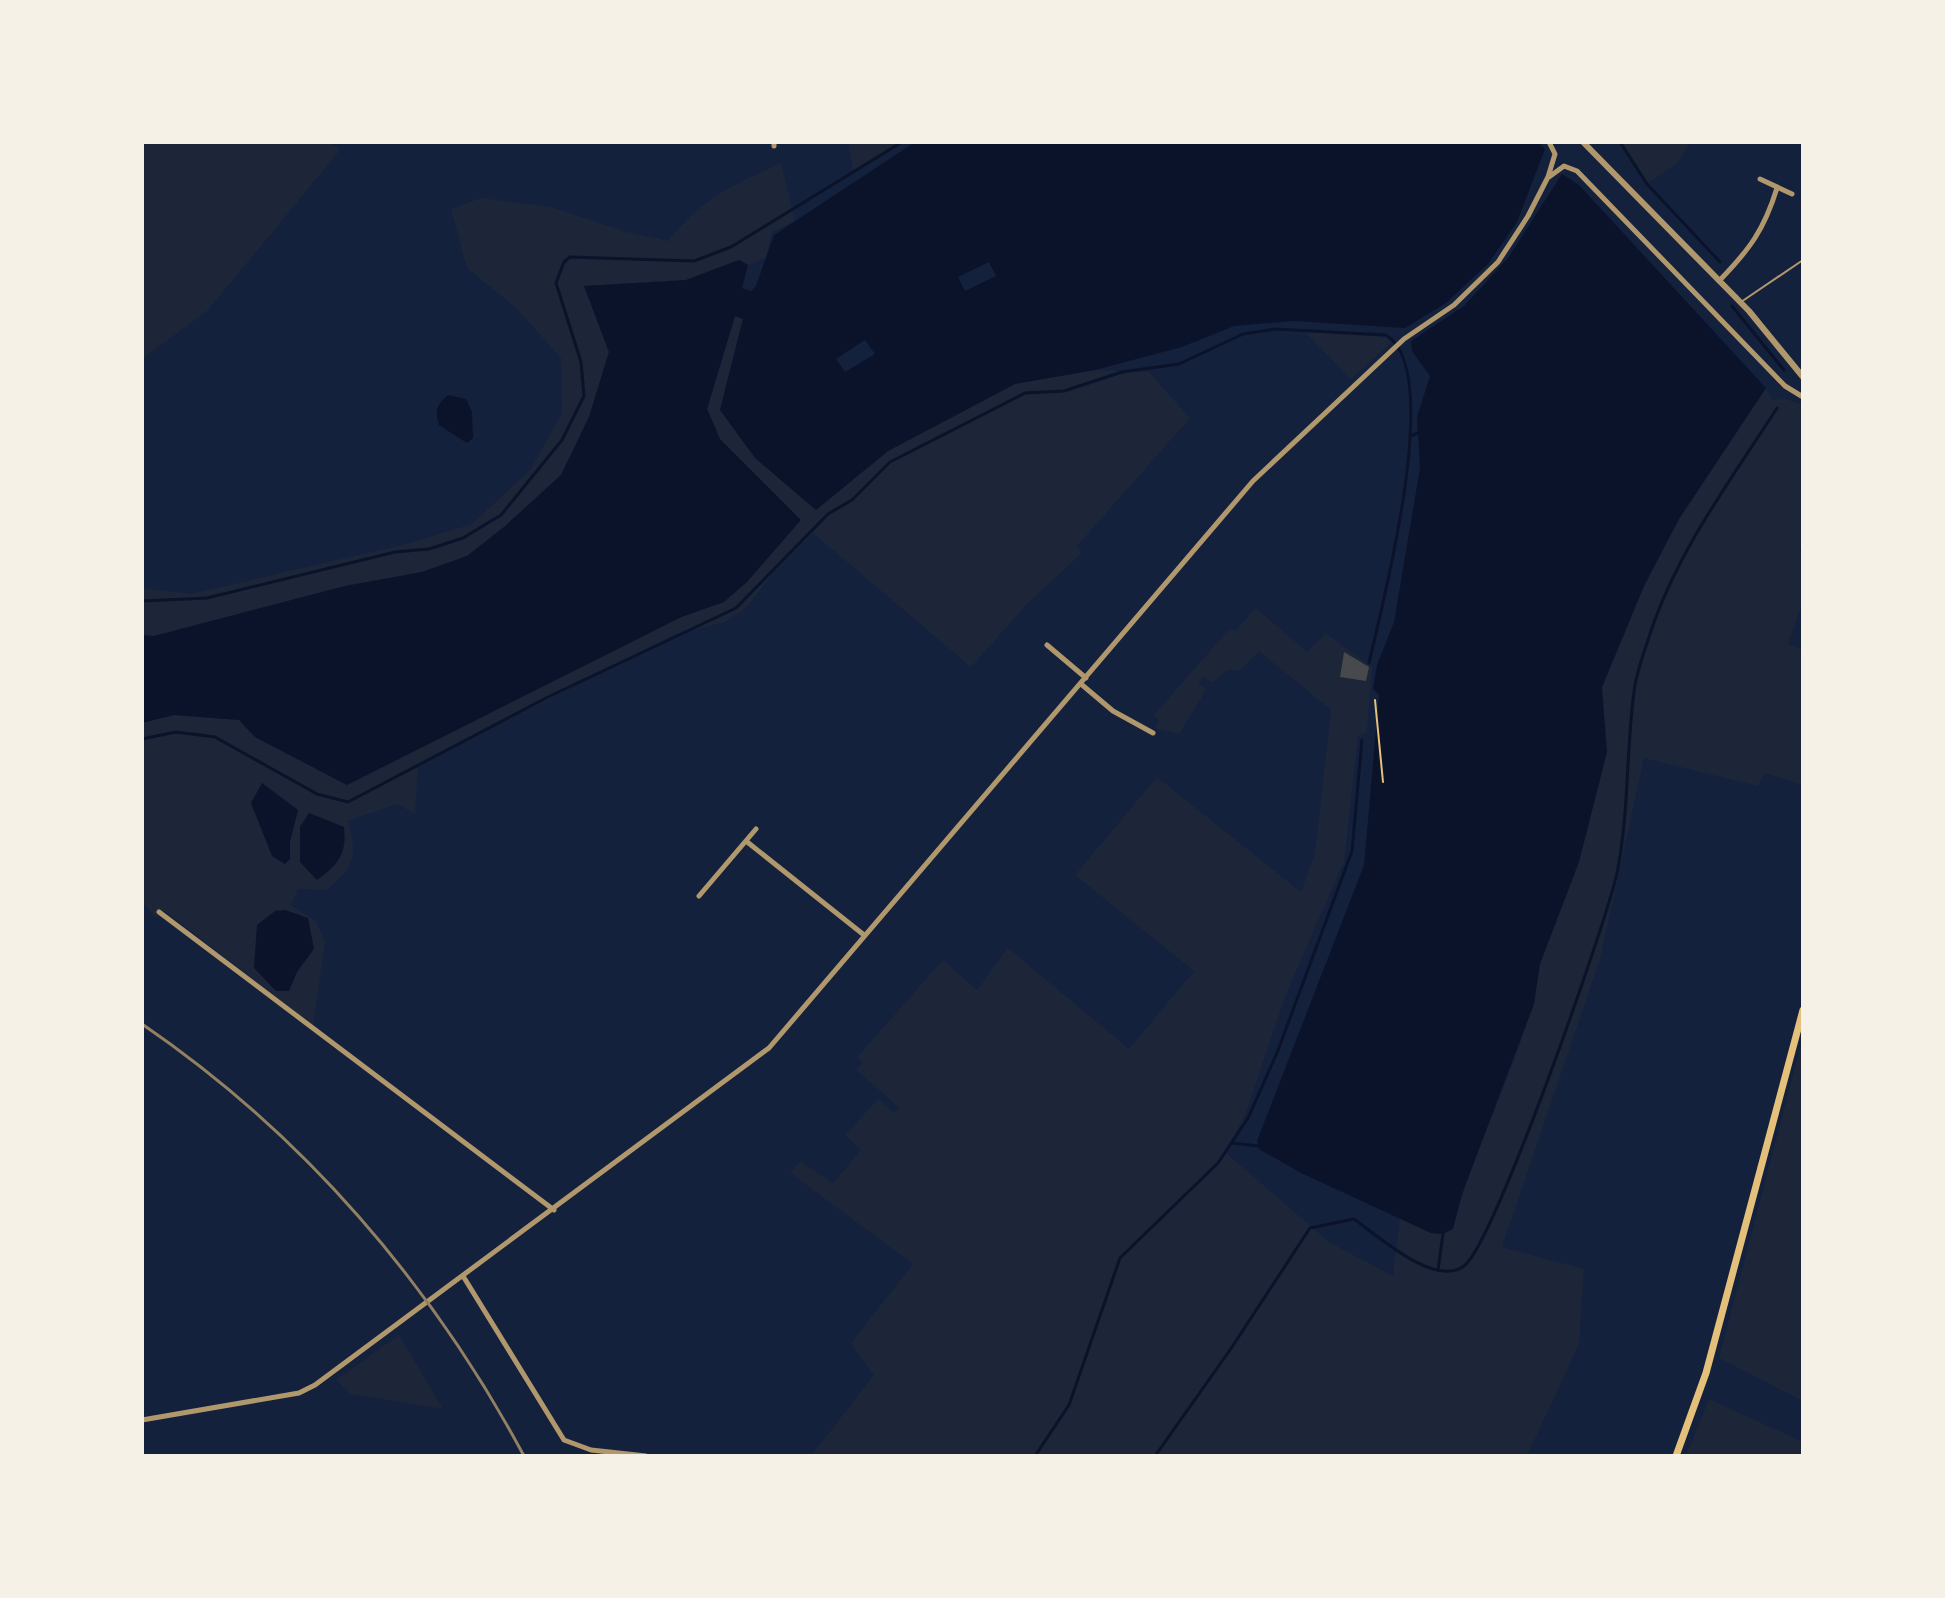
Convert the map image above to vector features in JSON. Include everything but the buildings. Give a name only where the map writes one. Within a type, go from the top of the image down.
[{"type":"main road","points":[[1676,1456],[1706,1373],[1803,1010]]},
{"type":"street","points":[[142,1420],[299,1393],[554,1210],[769,1048],[1253,481],[1404,339],[1454,305],[1498,262],[1548,177],[1555,154],[1549,142]]},
{"type":"street","points":[[1583,142],[1740,302],[1803,377]]},
{"type":"street","points":[[1548,177],[1564,166],[1577,171],[1785,386],[1803,397]]},
{"type":"street","points":[[1760,179],[1792,194]]},
{"type":"street","points":[[1719,281],[1746,253],[1766,224],[1777,188]]},
{"type":"street","points":[[1047,645],[1086,678]]},
{"type":"street","points":[[1081,684],[1113,711],[1153,733]]},
{"type":"street","points":[[699,896],[756,829]]},
{"type":"street","points":[[746,841],[865,936]]},
{"type":"street","points":[[159,912],[554,1210]]},
{"type":"street","points":[[463,1276],[564,1440],[591,1450],[646,1456]]},
{"type":"lane","points":[[1740,302],[1803,260]]},
{"type":"path","points":[[1375,700],[1383,782]]},
{"type":"shaded area","points":[[142,142],[329,142],[341,149],[207,311],[142,359]]},
{"type":"shaded area","points":[[848,142],[902,142],[853,171]]},
{"type":"shaded area","points":[[915,142],[1538,142],[1545,149],[1517,222],[1488,264],[1446,303],[1405,328],[1293,321],[1234,326],[1182,347],[1095,370],[1015,384],[888,451],[816,510],[755,458],[720,410],[743,319],[735,316],[707,409],[720,439],[801,520],[747,582],[724,602],[681,617],[347,785],[255,737],[239,720],[174,715],[142,723],[142,635],[154,636],[345,586],[422,572],[467,556],[561,475],[589,417],[609,352],[584,286],[686,280],[739,260],[748,265],[742,288],[751,291],[756,286],[774,235]],"holes":[[[989,262],[996,276],[965,291],[958,277]],[[865,340],[875,354],[845,372],[836,359]]]},
{"type":"shaded area","points":[[1620,142],[1691,142],[1677,163],[1647,184]]},
{"type":"shaded area","points":[[781,163],[795,221],[772,232],[766,258],[748,265],[739,260],[686,280],[584,286],[609,352],[589,417],[561,475],[467,556],[422,572],[345,586],[154,636],[142,635],[142,588],[191,594],[406,544],[472,524],[531,469],[562,413],[561,358],[515,307],[467,268],[451,209],[481,198],[551,207],[627,232],[668,241],[693,214],[719,194]]},
{"type":"shaded area","points":[[1562,174],[1579,185],[1766,388],[1679,519],[1644,586],[1602,687],[1607,752],[1579,862],[1540,964],[1534,1004],[1462,1194],[1453,1229],[1443,1234],[1431,1233],[1301,1173],[1259,1149],[1257,1141],[1364,865],[1379,695],[1373,689],[1377,665],[1394,622],[1420,468],[1417,417],[1430,376],[1412,351],[1411,341],[1464,306],[1508,258]]},
{"type":"shaded area","points":[[735,316],[743,319],[720,410],[816,510],[888,451],[1015,384],[1095,370],[1149,372],[1190,418],[1077,546],[1081,554],[1027,604],[971,667],[813,533],[774,572],[745,609],[725,622],[676,634],[418,767],[415,814],[397,804],[348,821],[353,852],[348,868],[326,890],[298,889],[291,905],[315,920],[325,942],[313,1026],[165,911],[156,918],[142,902],[142,723],[174,715],[239,720],[255,737],[347,785],[682,617],[724,602],[720,439],[707,409]]},
{"type":"shaded area","points":[[1304,331],[1385,337],[1392,342],[1351,379]]},
{"type":"shaded area","points":[[1766,388],[1772,400],[1785,399],[1803,405],[1803,544],[1799,550],[1803,555],[1803,601],[1788,644],[1803,650],[1803,785],[1765,773],[1758,786],[1644,758],[1600,959],[1502,1247],[1584,1269],[1579,1344],[1527,1456],[811,1456],[874,1375],[851,1343],[913,1264],[790,1173],[800,1161],[833,1183],[861,1150],[845,1135],[878,1099],[894,1113],[900,1108],[856,1070],[863,1062],[857,1057],[943,960],[977,990],[1008,948],[1129,1049],[1194,971],[1075,875],[1157,777],[1301,892],[1315,853],[1331,710],[1259,651],[1240,670],[1227,670],[1212,683],[1204,677],[1198,683],[1206,690],[1179,734],[1155,728],[1159,720],[1154,715],[1230,628],[1235,631],[1256,608],[1307,652],[1326,633],[1372,667],[1367,732],[1358,737],[1344,861],[1285,997],[1245,1115],[1225,1152],[1329,1242],[1393,1276],[1400,1218],[1431,1233],[1453,1229],[1474,1162],[1524,1031],[1602,688],[1644,586],[1679,519]]},
{"type":"shaded area","points":[[448,395],[466,399],[472,412],[473,438],[467,443],[439,425],[438,408]]},
{"type":"shaded area","points":[[262,783],[298,810],[290,842],[290,859],[285,864],[272,856],[251,803]]},
{"type":"shaded area","points":[[309,813],[344,827],[340,858],[317,880],[300,862],[300,827]]},
{"type":"shaded area","points":[[285,910],[308,918],[314,949],[297,972],[289,991],[276,991],[254,968],[257,925],[275,911]]},
{"type":"shaded area","points":[[1803,1037],[1803,1401],[1719,1358]]},
{"type":"shaded area","points":[[399,1335],[443,1409],[351,1394],[336,1380]]},
{"type":"shaded area","points":[[1709,1399],[1803,1442],[1803,1456],[1686,1456]]},
{"type":"waterway","points":[[142,601],[207,598],[395,552],[429,549],[463,538],[501,515],[562,440],[584,396],[581,362],[556,283],[564,262],[570,257],[694,261],[731,247],[902,142]]},
{"type":"waterway","points":[[1620,142],[1647,184],[1720,262]]},
{"type":"waterway","points":[[1732,306],[1784,370]]},
{"type":"waterway","points":[[142,739],[176,732],[215,737],[317,794],[348,802],[548,697],[736,608],[828,514],[852,500],[890,462],[1025,393],[1064,391],[1122,372],[1179,364],[1243,334],[1275,329],[1386,335],[1403,357],[1410,393],[1410,439],[1396,543],[1369,663]]},
{"type":"waterway","points":[[1155,1456],[1230,1350],[1310,1228],[1354,1219],[1407,1257],[1438,1270],[1452,1271],[1464,1266],[1479,1245],[1548,1080],[1617,873],[1624,828],[1635,685],[1661,603],[1690,545],[1777,408]]},
{"type":"waterway","points":[[1410,436],[1418,433]]},
{"type":"waterway","points":[[1035,1456],[1069,1405],[1120,1258],[1218,1163],[1248,1118],[1277,1053],[1352,851],[1362,740]]},
{"type":"waterway","points":[[1231,1143],[1259,1146]]},
{"type":"waterway","points":[[1438,1270],[1443,1234]]},
{"type":"railway","points":[[142,1024],[201,1067],[257,1114],[359,1217],[448,1331],[524,1456]]}]
